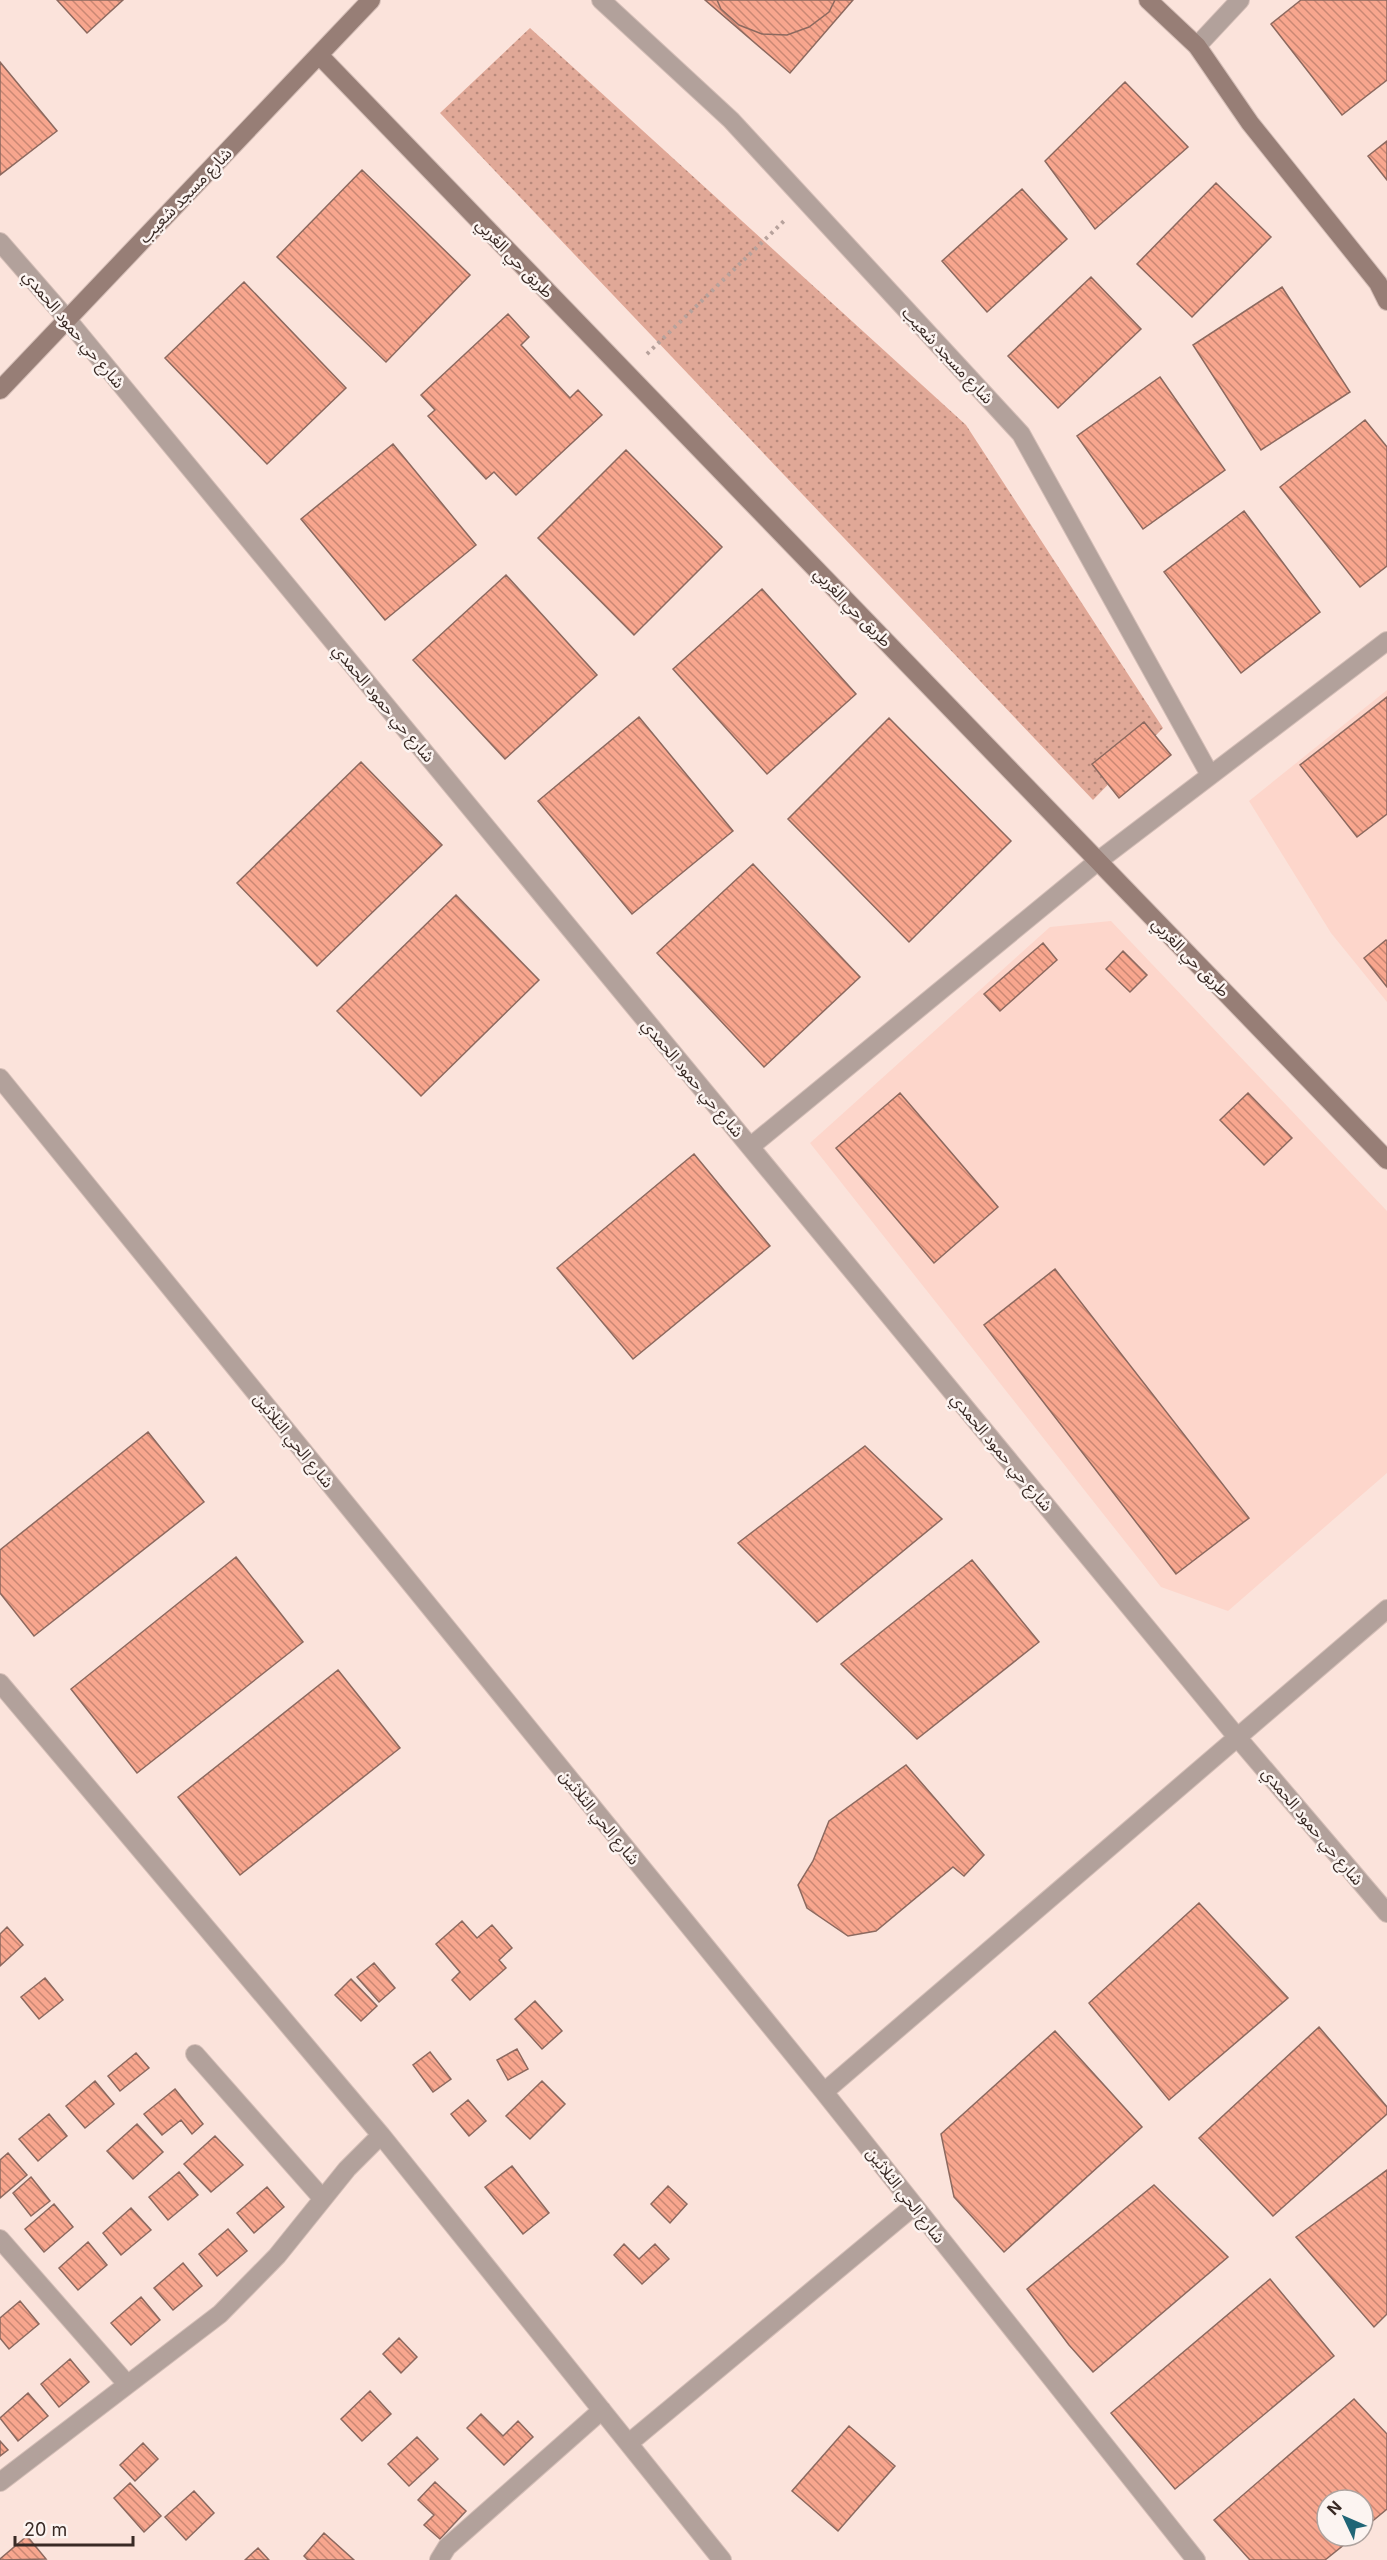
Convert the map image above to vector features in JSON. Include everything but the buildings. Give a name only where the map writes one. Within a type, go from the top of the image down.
[{"type":"street","name":"شارع مسجد شعيب","points":[[0,390],[371,0]]},
{"type":"street","name":"شارع مسجد شعيب","points":[[601,0],[731,120],[1021,434],[1210,775]]},
{"type":"street","points":[[1148,0],[1197,46],[1250,123],[1378,283],[1387,301]]},
{"type":"street","points":[[1197,46],[1240,0]]},
{"type":"street","name":"طريق حي الغربي","points":[[319,55],[1387,1160]]},
{"type":"street","name":"شارع حي حمود الحمدي","points":[[0,242],[67,319],[1238,1737],[1387,1913]]},
{"type":"street","points":[[750,1147],[1098,861],[1387,641]]},
{"type":"street","name":"شارع الحي الثلاثين","points":[[0,1078],[824,2092],[1196,2560]]},
{"type":"street","points":[[824,2092],[1387,1609]]},
{"type":"street","points":[[0,1683],[381,2135],[722,2560]]},
{"type":"street","points":[[195,2054],[322,2198]]},
{"type":"street","points":[[0,2482],[220,2314],[277,2256],[322,2198],[381,2135]]},
{"type":"street","points":[[629,2444],[914,2206]]},
{"type":"street","points":[[0,2239],[127,2384]]},
{"type":"street","points":[[439,2560],[447,2547],[602,2410]]},
{"type":"path","points":[[628,374],[805,201]]},
{"type":"shaded area","points":[[530,28],[966,425],[1163,728],[1093,800],[440,113]]},
{"type":"shaded area","points":[[1387,690],[1387,1002],[1331,933],[1249,801]]},
{"type":"shaded area","points":[[1111,921],[1387,1211],[1387,1473],[1228,1611],[1161,1587],[810,1143],[1050,927]]}]
